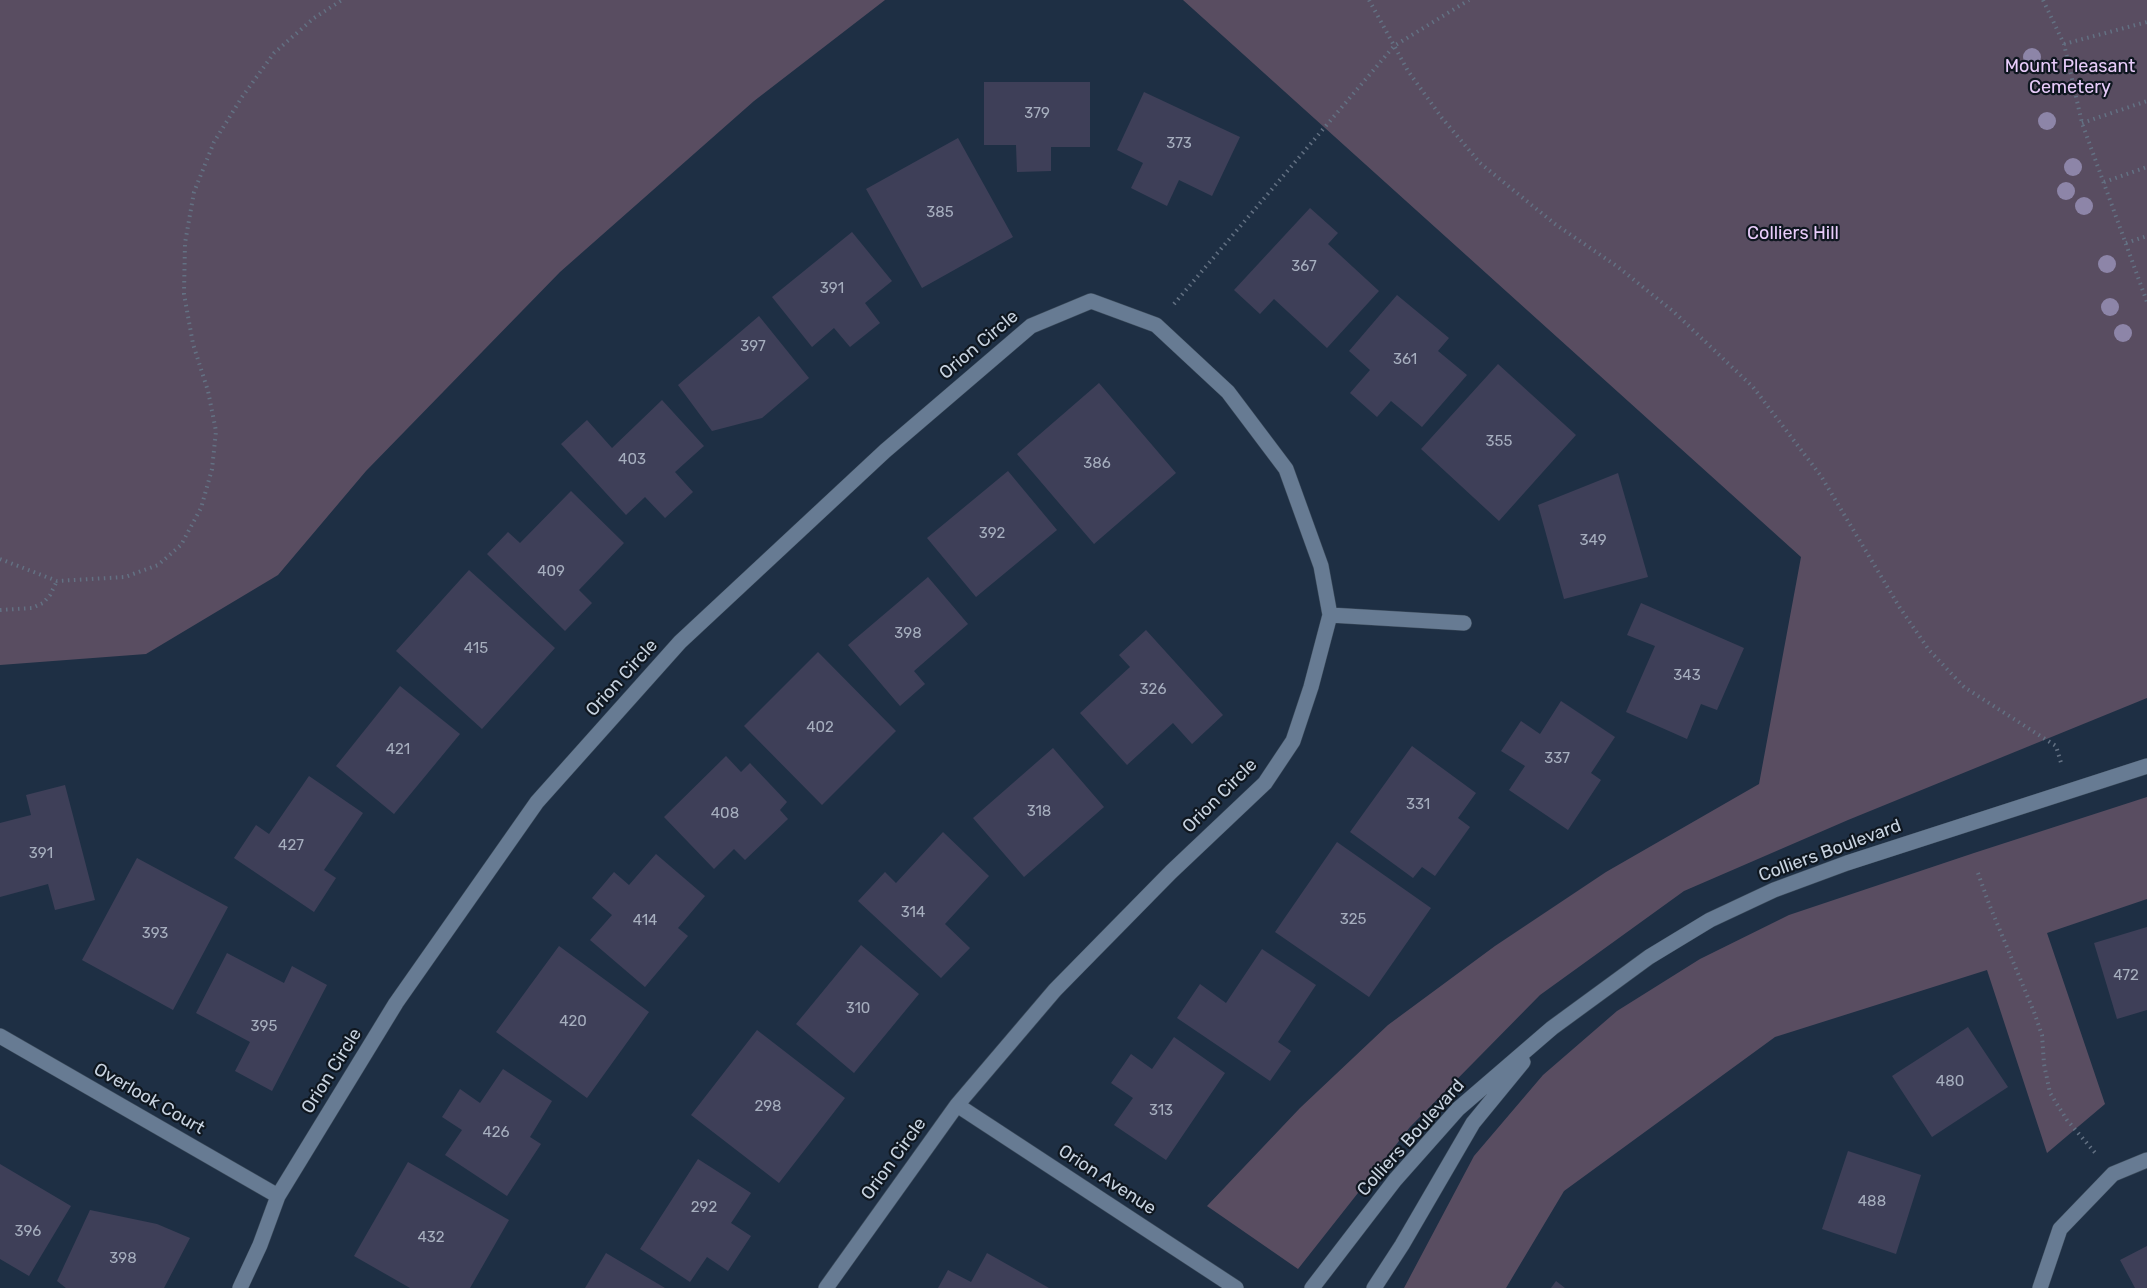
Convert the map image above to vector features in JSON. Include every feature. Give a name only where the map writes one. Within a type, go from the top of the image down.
[{"type":"street","name":"Orion Circle","points":[[240,1288],[260,1245],[278,1196],[396,1003],[537,802],[680,642],[885,451],[1031,326],[1091,301],[1156,325],[1228,392],[1286,469],[1320,566],[1330,615],[1311,687],[1293,741],[1265,783],[1171,872],[1055,990],[957,1105],[826,1288]]},
{"type":"street","points":[[1330,615],[1464,623]]},
{"type":"street","name":"Colliers Boulevard","points":[[1312,1288],[1395,1180],[1458,1109],[1552,1028],[1649,957],[1710,920],[1774,890],[1847,863],[2147,766]]},
{"type":"street","name":"Colliers Boulevard","points":[[1374,1288],[1402,1245],[1473,1123],[1552,1028]]},
{"type":"street","name":"Overlook Court","points":[[0,1036],[278,1196]]},
{"type":"street","name":"Orion Avenue","points":[[957,1105],[1236,1288]]},
{"type":"street","points":[[2040,1288],[2060,1229],[2113,1174],[2147,1160]]},
{"type":"path","points":[[0,558],[57,581],[125,577],[158,565],[181,545],[201,508],[212,469],[216,431],[208,391],[193,344],[184,294],[185,243],[194,192],[214,142],[242,97],[274,53],[314,18],[342,0]]},
{"type":"path","points":[[1369,0],[1408,71],[1435,109],[1480,162],[1555,224],[1618,267],[1674,312],[1753,387],[1821,476],[1900,608],[1929,650],[1964,687],[2056,746],[2060,760]]},
{"type":"path","points":[[1156,325],[1394,46],[1469,0]]},
{"type":"path","points":[[2043,0],[2064,44],[2082,123],[2146,300]]},
{"type":"path","points":[[2064,44],[2147,22]]},
{"type":"path","points":[[2082,123],[2147,101]]},
{"type":"path","points":[[2104,182],[2147,167]]},
{"type":"path","points":[[2126,243],[2147,236]]},
{"type":"path","points":[[0,610],[32,608],[43,603],[57,581]]},
{"type":"path","points":[[1978,873],[2042,1035],[2044,1064],[2050,1093],[2067,1120],[2113,1174]]},
{"type":"green space","points":[[0,0],[885,0],[754,101],[560,272],[366,471],[278,575],[146,654],[0,665]]},
{"type":"green space","name":"Colliers Hill","points":[[1183,0],[2147,0],[2147,698],[1848,820],[1684,891],[1540,995],[1410,1127],[1298,1269],[1207,1206],[1300,1108],[1388,1025],[1495,946],[1606,872],[1759,784],[1801,557]]},
{"type":"green space","points":[[2147,797],[2147,899],[2047,933],[2105,1104],[2047,1153],[1987,970],[1775,1037],[1564,1191],[1506,1288],[1404,1288],[1474,1156],[1543,1075],[1617,1011],[1700,959],[1789,915]]},
{"type":"building","points":[[984,82],[1090,82],[1090,147],[1051,147],[1051,171],[1017,172],[1016,145],[984,145]]},
{"type":"building","points":[[1144,92],[1240,137],[1212,196],[1179,180],[1167,206],[1131,188],[1143,163],[1117,150]]},
{"type":"building","points":[[958,138],[1013,237],[922,288],[866,189]]},
{"type":"building","points":[[1310,208],[1338,233],[1328,244],[1379,291],[1327,348],[1274,299],[1260,314],[1234,290]]},
{"type":"building","points":[[852,232],[892,281],[865,303],[880,323],[850,347],[834,328],[812,347],[772,297]]},
{"type":"building","points":[[1397,295],[1449,338],[1438,351],[1467,375],[1422,427],[1391,401],[1377,417],[1350,393],[1370,370],[1349,351]]},
{"type":"building","points":[[759,316],[809,378],[762,418],[712,431],[678,385]]},
{"type":"building","points":[[1498,364],[1576,435],[1499,521],[1421,449]]},
{"type":"building","points":[[1099,383],[1176,473],[1094,544],[1017,454]]},
{"type":"building","points":[[662,400],[704,446],[675,472],[693,492],[665,518],[645,497],[626,515],[561,444],[587,420],[612,448]]},
{"type":"building","points":[[1008,471],[1057,530],[976,597],[927,538]]},
{"type":"building","points":[[1618,473],[1648,577],[1564,599],[1538,505]]},
{"type":"building","points":[[571,491],[624,543],[579,590],[592,603],[565,631],[487,554],[508,532],[520,543]]},
{"type":"building","points":[[469,570],[555,648],[482,729],[396,651]]},
{"type":"building","points":[[928,577],[968,624],[914,671],[925,684],[900,706],[848,645]]},
{"type":"building","points":[[1641,603],[1744,648],[1717,710],[1701,704],[1687,739],[1626,712],[1655,646],[1627,635]]},
{"type":"building","points":[[1146,630],[1223,715],[1192,744],[1173,723],[1127,765],[1080,713],[1130,667],[1119,655]]},
{"type":"building","points":[[818,652],[896,731],[822,805],[744,726]]},
{"type":"building","points":[[400,686],[460,734],[394,814],[336,766]]},
{"type":"building","points":[[1561,701],[1615,737],[1591,773],[1601,780],[1568,830],[1509,790],[1525,766],[1501,751],[1521,721],[1540,734]]},
{"type":"building","points":[[1412,746],[1476,793],[1458,818],[1470,827],[1435,876],[1422,867],[1413,878],[1350,832]]},
{"type":"building","points":[[1053,748],[1104,807],[1024,877],[973,818]]},
{"type":"building","points":[[726,756],[741,772],[750,763],[787,802],[780,810],[788,819],[745,860],[734,849],[714,869],[664,817]]},
{"type":"building","points":[[309,776],[363,813],[324,870],[336,878],[314,912],[234,858],[256,825],[269,834]]},
{"type":"building","points":[[65,785],[95,900],[55,910],[48,884],[0,897],[0,823],[31,815],[26,795]]},
{"type":"building","points":[[943,832],[989,876],[945,924],[970,948],[941,978],[858,901],[885,872],[896,883]]},
{"type":"building","points":[[1337,842],[1431,908],[1369,997],[1275,932]]},
{"type":"building","points":[[656,854],[705,896],[678,928],[688,936],[645,987],[590,940],[612,915],[592,898],[614,872],[629,885]]},
{"type":"building","points":[[137,858],[228,907],[173,1010],[82,960]]},
{"type":"building","points":[[2147,927],[2147,1010],[2117,1019],[2094,943]]},
{"type":"building","points":[[861,945],[919,994],[854,1073],[796,1024]]},
{"type":"building","points":[[559,946],[649,1012],[587,1098],[496,1032]]},
{"type":"building","points":[[1262,949],[1316,985],[1278,1042],[1291,1051],[1270,1081],[1177,1018],[1200,984],[1226,1003]]},
{"type":"building","points":[[227,953],[284,983],[292,966],[327,985],[272,1091],[235,1071],[250,1042],[196,1013]]},
{"type":"building","points":[[1968,1027],[2008,1087],[1932,1137],[1892,1076]]},
{"type":"building","points":[[757,1030],[845,1098],[779,1183],[691,1115]]},
{"type":"building","points":[[1174,1037],[1225,1073],[1166,1160],[1114,1125],[1133,1098],[1111,1083],[1131,1054],[1152,1069]]},
{"type":"building","points":[[503,1069],[552,1101],[530,1137],[541,1144],[507,1196],[445,1155],[462,1130],[442,1117],[460,1089],[480,1103]]},
{"type":"building","points":[[1848,1151],[1921,1175],[1896,1254],[1822,1229]]},
{"type":"building","points":[[698,1159],[751,1193],[731,1223],[751,1236],[728,1271],[707,1257],[690,1282],[640,1249]]},
{"type":"building","points":[[408,1162],[509,1220],[470,1288],[410,1288],[354,1256]]},
{"type":"building","points":[[0,1164],[71,1206],[29,1276],[0,1259]]},
{"type":"building","points":[[90,1210],[157,1224],[190,1238],[164,1288],[66,1288],[57,1281]]},
{"type":"building","points":[[2147,1246],[2147,1288],[2135,1288],[2120,1260]]},
{"type":"building","points":[[606,1253],[665,1288],[585,1288]]},
{"type":"building","points":[[987,1253],[1049,1288],[938,1288],[948,1270],[971,1282]]},
{"type":"building","points":[[1556,1281],[1565,1288],[1551,1288]]},
{"type":"park label","name":"Mount Pleasant Cemetery","points":[[2070,77]]}]
